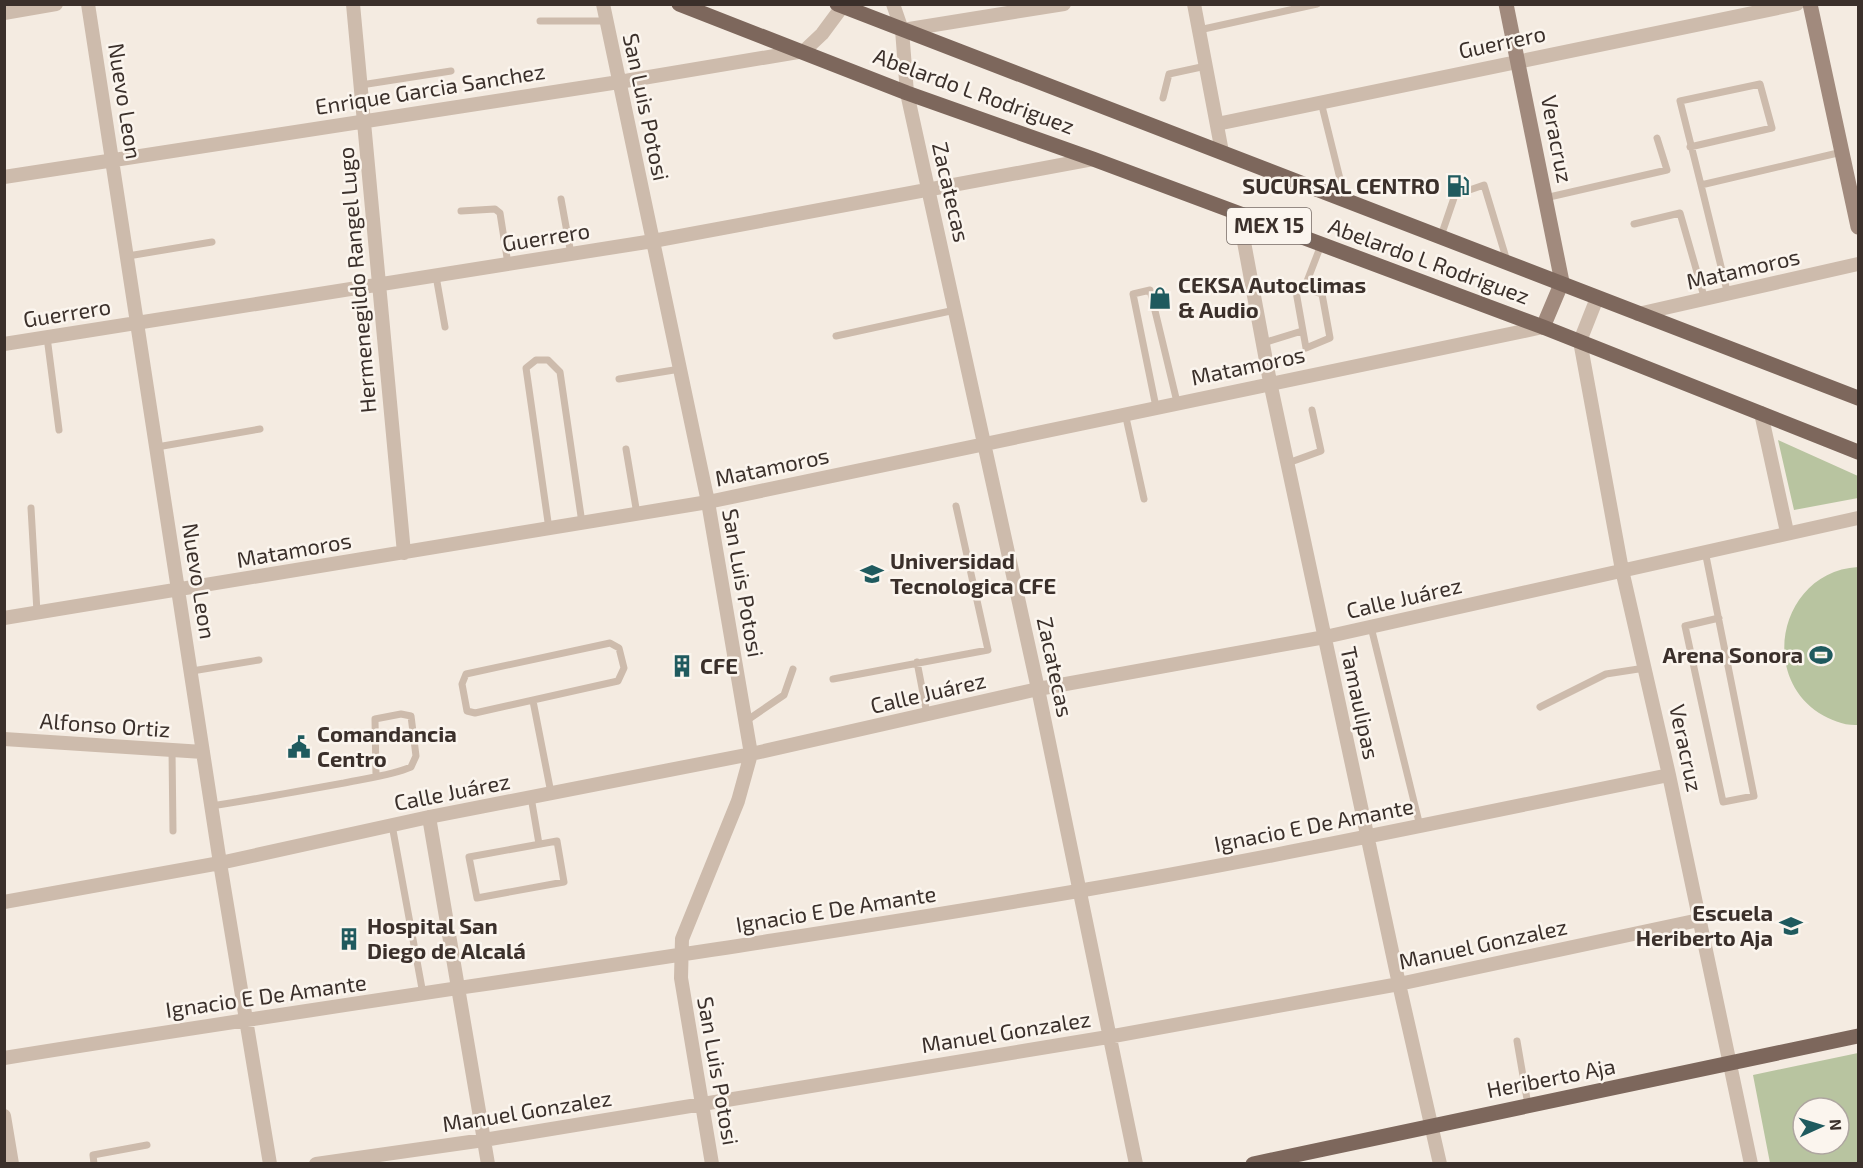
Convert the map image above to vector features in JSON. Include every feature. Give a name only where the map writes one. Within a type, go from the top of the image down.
[{"type":"main road","name":"Abelardo L Rodriguez","points":[[679,4],[907,93],[1093,159],[1580,341],[1858,452]]},
{"type":"main road","name":"Abelardo L Rodriguez","points":[[839,6],[1563,282],[1638,314],[1858,398]]},
{"type":"main road","name":"Heriberto Aja","points":[[1253,1164],[1528,1105],[1730,1065],[1858,1036]]},
{"type":"street","points":[[4,13],[56,4]]},
{"type":"street","name":"Nuevo Leon","points":[[88,4],[211,806],[270,1164]]},
{"type":"street","name":"Hermenegildo Rangel Lugo","points":[[352,4],[362,85],[378,285],[404,553]]},
{"type":"street","name":"San Luis Potosi","points":[[603,4],[708,502],[751,754],[738,801],[682,939],[680,956],[681,978],[712,1164]]},
{"type":"street","name":"Zacatecas","points":[[893,4],[902,30],[907,93],[1038,689],[1136,1164]]},
{"type":"street","points":[[1194,4],[1222,152]]},
{"type":"street","name":"Veracruz","points":[[1506,4],[1563,282]]},
{"type":"street","name":"Guerrero","points":[[1217,124],[1797,4]]},
{"type":"street","points":[[1810,4],[1858,227]]},
{"type":"street","points":[[804,51],[822,34],[839,6]]},
{"type":"street","points":[[902,30],[1055,6]]},
{"type":"street","name":"Enrique Garcia Sanchez","points":[[4,177],[804,51]]},
{"type":"street","name":"Guerrero","points":[[4,344],[653,241],[1093,159]]},
{"type":"street","name":"Tamaulipas","points":[[1239,215],[1270,382],[1367,837],[1440,1164]]},
{"type":"street","name":"Matamoros","points":[[1638,314],[1858,264]]},
{"type":"street","points":[[1543,327],[1563,282]]},
{"type":"street","points":[[1580,341],[1597,297]]},
{"type":"street","name":"Matamoros","points":[[4,618],[179,591],[708,502],[1270,382],[1543,327]]},
{"type":"street","name":"Veracruz","points":[[1580,341],[1622,570],[1669,775],[1751,1164]]},
{"type":"street","points":[[1761,413],[1787,532]]},
{"type":"street","points":[[1835,522],[1858,512]]},
{"type":"street","name":"Calle Juárez","points":[[4,902],[220,863],[429,817],[751,754],[1038,689],[1325,637],[1787,532],[1858,518]]},
{"type":"street","name":"Alfonso Ortiz","points":[[4,739],[203,752]]},
{"type":"street","name":"Ignacio E De Amante","points":[[4,1058],[246,1019],[680,956],[1079,891],[1367,837],[1669,775]]},
{"type":"street","points":[[429,817],[488,1164]]},
{"type":"street","name":"Manuel Gonzalez","points":[[316,1164],[484,1140],[1108,1036],[1399,984],[1699,920]]},
{"type":"street","points":[[4,1116],[12,1164]]},
{"type":"lane","points":[[1199,30],[1317,4]]},
{"type":"lane","points":[[540,21],[606,21]]},
{"type":"lane","points":[[1163,98],[1169,74],[1206,66]]},
{"type":"lane","points":[[362,85],[451,71]]},
{"type":"lane","points":[[1690,147],[1772,128],[1760,84],[1680,101],[1690,147],[1728,295]]},
{"type":"lane","points":[[1321,102],[1345,199]]},
{"type":"lane","points":[[1545,198],[1667,170],[1657,138]]},
{"type":"lane","points":[[1701,185],[1842,152]]},
{"type":"lane","points":[[1442,236],[1455,195],[1484,185],[1507,261]]},
{"type":"lane","points":[[561,199],[570,254]]},
{"type":"lane","points":[[460,212],[495,209],[500,213],[508,264]]},
{"type":"lane","points":[[1634,224],[1680,213],[1705,300]]},
{"type":"lane","points":[[128,256],[212,242]]},
{"type":"lane","points":[[1304,289],[1321,244]]},
{"type":"lane","points":[[436,276],[445,327]]},
{"type":"lane","points":[[1295,286],[1322,294],[1330,338],[1306,348],[1302,331],[1295,286]]},
{"type":"lane","points":[[1156,406],[1133,294],[1150,290],[1177,402]]},
{"type":"lane","points":[[836,336],[956,310]]},
{"type":"lane","points":[[1263,343],[1302,331]]},
{"type":"lane","points":[[47,337],[59,430]]},
{"type":"lane","points":[[549,529],[526,368],[536,360],[548,360],[560,372],[582,523]]},
{"type":"lane","points":[[619,379],[680,369]]},
{"type":"lane","points":[[1288,463],[1321,451],[1312,410]]},
{"type":"lane","points":[[1125,414],[1144,499]]},
{"type":"lane","points":[[157,447],[260,429]]},
{"type":"lane","points":[[626,449],[637,514]]},
{"type":"lane","points":[[833,679],[988,651],[956,506]]},
{"type":"lane","points":[[31,508],[38,612]]},
{"type":"lane","points":[[1705,551],[1719,618],[1754,796],[1723,802],[1685,626],[1719,618]]},
{"type":"lane","points":[[1371,627],[1420,826]]},
{"type":"lane","points":[[610,643],[619,648],[624,668],[618,681],[533,701],[475,713],[467,711],[462,684],[466,674],[610,643]]},
{"type":"lane","points":[[192,671],[259,660]]},
{"type":"lane","points":[[917,662],[927,714]]},
{"type":"lane","points":[[1540,707],[1606,675],[1645,668]]},
{"type":"lane","points":[[746,722],[784,695],[793,669]]},
{"type":"lane","points":[[533,701],[551,793]]},
{"type":"lane","points":[[211,806],[401,772],[415,763],[411,716],[401,714],[375,719],[376,776]]},
{"type":"lane","points":[[172,750],[173,831]]},
{"type":"lane","points":[[531,797],[540,844]]},
{"type":"lane","points":[[392,825],[423,994]]},
{"type":"lane","points":[[557,841],[564,882],[477,898],[469,857],[540,844],[557,841]]},
{"type":"lane","points":[[1517,1041],[1528,1105]]},
{"type":"lane","points":[[94,1164],[93,1155],[147,1145]]},
{"type":"green space","points":[[1778,440],[1858,476],[1858,498],[1794,510]]},
{"type":"green space","name":"Arena Sonora","points":[[1858,567],[1858,725],[1848,725],[1819,713],[1800,695],[1788,673],[1784,650],[1787,626],[1796,604],[1812,586],[1832,573]]},
{"type":"green space","points":[[1858,1053],[1858,1163],[1770,1163],[1753,1075]]},
{"type":"place","name":"SUCURSAL CENTRO","points":[[1458,186]]},
{"type":"place","name":"CEKSA Autoclimas & Audio","points":[[1160,298]]},
{"type":"place","name":"Universidad Tecnologica CFE","points":[[872,574]]},
{"type":"place","name":"Arena Sonora","points":[[1821,655]]},
{"type":"place","name":"CFE","points":[[682,666]]},
{"type":"place","name":"Comandancia Centro","points":[[299,747]]},
{"type":"place","name":"Escuela Heriberto Aja","points":[[1791,926]]},
{"type":"place","name":"Hospital San Diego de Alcalá","points":[[349,939]]}]
